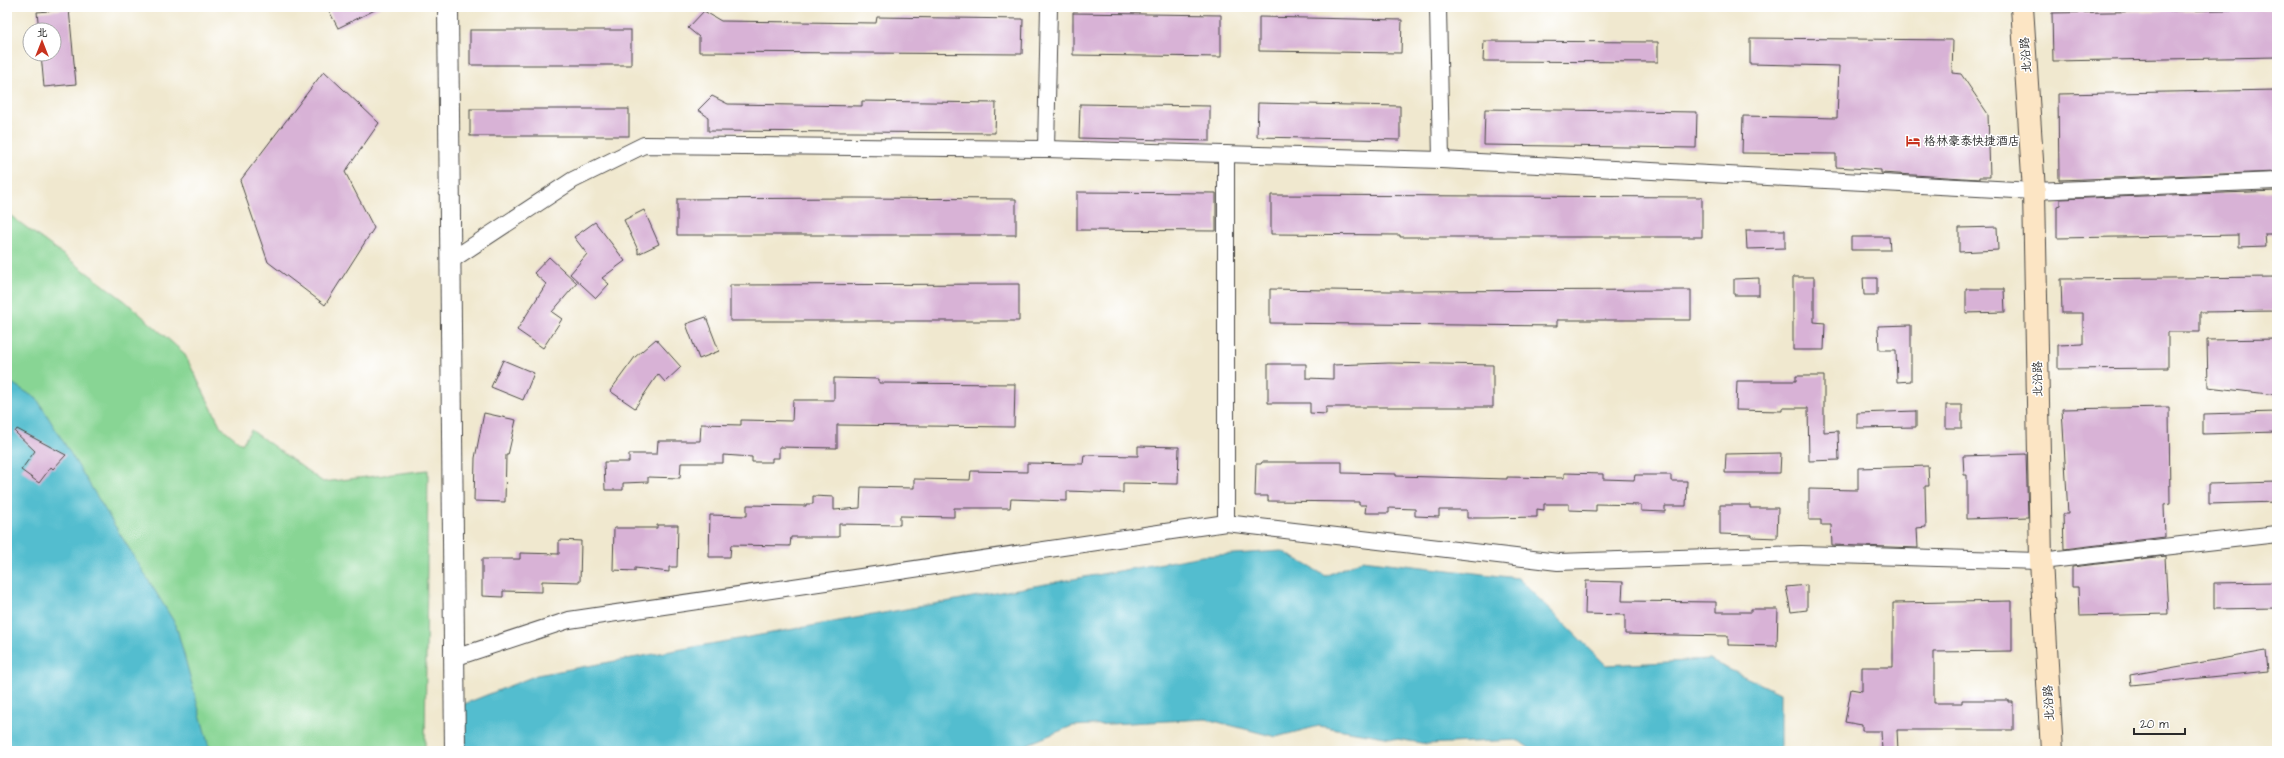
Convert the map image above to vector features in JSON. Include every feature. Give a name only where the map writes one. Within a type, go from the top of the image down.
[{"type":"main road","name":"北沿路","points":[[2022,7],[2034,191],[2040,561],[2052,751]]},
{"type":"street","points":[[448,7],[455,751]]},
{"type":"street","points":[[1046,149],[1049,7]]},
{"type":"street","points":[[1438,7],[1441,160]]},
{"type":"street","points":[[450,261],[573,180],[644,146],[1046,149],[1441,160],[2034,191],[2277,181]]},
{"type":"street","points":[[1226,154],[1226,523]]},
{"type":"street","points":[[454,658],[569,620],[1226,523],[1558,562],[1801,554],[2040,561],[2277,534]]},
{"type":"green space","points":[[7,213],[125,301],[184,353],[221,427],[242,444],[251,430],[323,482],[428,470],[425,751],[7,751]]},
{"type":"water","points":[[7,380],[37,399],[176,625],[210,751],[7,751]]},
{"type":"water","points":[[1282,551],[1326,576],[1362,560],[1518,578],[1606,665],[1709,660],[1780,693],[1780,751],[1533,751],[1518,740],[1427,744],[1319,726],[1276,737],[1206,719],[1072,726],[1011,751],[455,751],[454,708],[537,675],[1202,556]]},
{"type":"building","points":[[327,7],[381,7],[338,28]]},
{"type":"building","points":[[69,9],[76,84],[44,87],[42,62],[62,62],[62,22],[38,22],[37,12]]},
{"type":"building","points":[[2276,9],[2277,57],[2053,61],[2052,13]]},
{"type":"building","points":[[704,11],[721,21],[876,23],[877,17],[1023,19],[1022,54],[699,52],[699,37],[688,28]]},
{"type":"building","points":[[1073,13],[1221,15],[1221,57],[1073,55]]},
{"type":"building","points":[[1259,17],[1402,20],[1401,53],[1259,51]]},
{"type":"building","points":[[470,30],[631,30],[631,65],[470,65]]},
{"type":"building","points":[[1750,38],[1953,40],[1952,73],[1961,74],[1988,114],[1990,177],[1979,177],[1979,179],[1881,173],[1881,170],[1836,167],[1836,154],[1742,153],[1743,116],[1837,118],[1839,66],[1750,64]]},
{"type":"building","points":[[1484,41],[1658,42],[1658,62],[1483,61]]},
{"type":"building","points":[[324,71],[379,123],[345,172],[374,228],[325,305],[268,262],[240,181]]},
{"type":"building","points":[[2277,90],[2277,172],[2059,180],[2058,94]]},
{"type":"building","points":[[712,96],[728,104],[862,106],[862,101],[996,103],[995,133],[708,131],[708,117],[698,110]]},
{"type":"building","points":[[1258,103],[1400,106],[1400,140],[1257,137]]},
{"type":"building","points":[[1080,104],[1210,106],[1210,141],[1079,138]]},
{"type":"building","points":[[470,109],[629,109],[629,136],[470,136]]},
{"type":"building","points":[[1485,109],[1697,112],[1696,148],[1484,145]]},
{"type":"building","points":[[2277,191],[2277,234],[2265,234],[2266,246],[2239,247],[2239,235],[2057,238],[2057,206],[2060,205],[2060,199]]},
{"type":"building","points":[[1077,192],[1216,193],[1216,231],[1077,230]]},
{"type":"building","points":[[1271,195],[1702,197],[1702,237],[1400,237],[1400,235],[1271,234]]},
{"type":"building","points":[[677,199],[1016,199],[1016,235],[677,235]]},
{"type":"building","points":[[644,210],[659,244],[638,254],[638,250],[624,220]]},
{"type":"building","points":[[595,222],[625,261],[602,278],[609,284],[596,298],[570,274],[587,254],[574,237]]},
{"type":"building","points":[[1997,227],[1998,250],[1959,252],[1959,228]]},
{"type":"building","points":[[1746,230],[1785,230],[1785,248],[1747,249]]},
{"type":"building","points":[[1851,237],[1889,237],[1890,250],[1851,250]]},
{"type":"building","points":[[549,257],[577,283],[552,312],[562,319],[543,348],[517,330],[546,284],[534,273]]},
{"type":"building","points":[[1793,277],[1814,277],[1814,322],[1825,323],[1824,350],[1793,350]]},
{"type":"building","points":[[2277,277],[2277,311],[2200,312],[2200,332],[2168,332],[2168,368],[2058,369],[2058,345],[2083,344],[2083,313],[2062,313],[2061,279]]},
{"type":"building","points":[[1759,278],[1759,295],[1734,295],[1734,279]]},
{"type":"building","points":[[1863,278],[1877,278],[1877,295],[1864,295]]},
{"type":"building","points":[[1019,284],[1019,321],[730,321],[730,285]]},
{"type":"building","points":[[1270,289],[1389,291],[1691,290],[1691,320],[1557,320],[1557,326],[1270,323]]},
{"type":"building","points":[[1966,289],[2004,289],[2005,312],[1966,313]]},
{"type":"building","points":[[706,317],[719,351],[699,359],[686,324]]},
{"type":"building","points":[[1911,325],[1911,381],[1897,382],[1896,350],[1879,350],[1878,326]]},
{"type":"building","points":[[656,339],[681,367],[665,382],[658,374],[635,408],[610,391],[635,357]]},
{"type":"building","points":[[2277,339],[2277,395],[2208,387],[2207,340]]},
{"type":"building","points":[[503,360],[534,373],[523,400],[491,387]]},
{"type":"building","points":[[1389,363],[1493,365],[1493,407],[1326,407],[1326,414],[1310,413],[1310,403],[1268,403],[1268,364],[1306,364],[1306,378],[1333,379],[1333,365]]},
{"type":"building","points":[[1796,376],[1824,376],[1824,432],[1838,431],[1839,460],[1809,461],[1808,408],[1782,408],[1782,411],[1736,410],[1737,381],[1796,381]]},
{"type":"building","points":[[834,378],[879,379],[879,383],[1015,384],[1014,427],[837,425],[837,448],[779,447],[779,458],[772,458],[772,462],[752,462],[752,457],[723,455],[723,463],[681,463],[680,478],[648,477],[648,482],[623,483],[623,490],[605,490],[604,462],[629,462],[629,454],[657,454],[658,441],[700,441],[701,424],[741,425],[741,420],[792,421],[793,400],[834,400]]},
{"type":"building","points":[[1946,405],[1962,405],[1962,428],[1946,428]]},
{"type":"building","points":[[2169,407],[2170,504],[2164,505],[2165,537],[2064,549],[2063,514],[2068,514],[2062,409]]},
{"type":"building","points":[[1916,411],[1916,427],[1857,428],[1857,413]]},
{"type":"building","points":[[2277,412],[2277,432],[2203,434],[2203,414]]},
{"type":"building","points":[[484,413],[516,420],[508,455],[506,455],[505,502],[474,501],[475,458]]},
{"type":"building","points":[[17,429],[66,455],[53,469],[51,467],[39,483],[21,470],[35,451],[15,432]]},
{"type":"building","points":[[1138,446],[1179,447],[1178,484],[1123,483],[1123,493],[1067,491],[1067,501],[1011,499],[1010,508],[954,508],[954,517],[900,516],[900,525],[839,524],[839,537],[791,537],[790,546],[731,545],[730,557],[709,557],[710,515],[747,516],[747,505],[806,506],[806,504],[813,504],[813,496],[834,497],[834,510],[860,508],[861,487],[914,488],[914,479],[970,480],[971,471],[1027,472],[1027,463],[1083,464],[1084,455],[1138,456]]},
{"type":"building","points":[[1781,453],[1780,473],[1725,473],[1726,454]]},
{"type":"building","points":[[2026,454],[2028,517],[1967,519],[1967,475],[1964,475],[1963,456]]},
{"type":"building","points":[[1262,462],[1342,462],[1342,473],[1396,474],[1396,476],[1507,479],[1507,477],[1564,478],[1564,473],[1603,474],[1603,479],[1634,480],[1635,475],[1671,475],[1671,481],[1687,481],[1686,506],[1665,506],[1665,512],[1641,511],[1641,505],[1596,504],[1596,511],[1569,510],[1569,504],[1544,504],[1544,510],[1537,509],[1537,517],[1467,518],[1467,510],[1439,510],[1439,517],[1415,516],[1415,509],[1389,508],[1389,513],[1365,513],[1366,505],[1359,505],[1359,502],[1268,501],[1268,496],[1255,496],[1256,464],[1261,464]]},
{"type":"building","points":[[1928,466],[1929,486],[1925,486],[1926,527],[1917,528],[1918,548],[1832,545],[1831,525],[1821,525],[1821,520],[1809,520],[1809,489],[1858,490],[1858,468]]},
{"type":"building","points":[[2277,482],[2277,502],[2209,504],[2209,484]]},
{"type":"building","points":[[1720,505],[1750,505],[1750,508],[1778,508],[1777,538],[1752,537],[1752,535],[1720,534]]},
{"type":"building","points":[[657,525],[678,525],[677,567],[669,567],[669,572],[635,568],[635,571],[613,570],[614,528],[657,528]]},
{"type":"building","points":[[559,540],[581,541],[580,582],[542,581],[542,592],[503,591],[503,597],[482,596],[482,559],[520,559],[520,553],[559,554]]},
{"type":"building","points":[[2165,556],[2168,614],[2079,616],[2078,587],[2072,587],[2072,567]]},
{"type":"building","points":[[1586,581],[1623,582],[1622,601],[1716,602],[1716,612],[1751,612],[1751,609],[1778,609],[1777,646],[1728,645],[1728,636],[1625,634],[1625,615],[1585,614]]},
{"type":"building","points":[[2277,582],[2277,608],[2214,609],[2214,583]]},
{"type":"building","points":[[1807,585],[1807,610],[1791,612],[1786,587]]},
{"type":"building","points":[[2012,601],[2012,651],[1934,652],[1934,703],[1962,703],[1962,700],[2008,700],[2008,702],[2013,702],[2013,730],[1897,730],[1898,751],[1882,751],[1881,731],[1862,731],[1862,725],[1845,722],[1851,689],[1862,691],[1862,667],[1893,667],[1893,603]]},
{"type":"building","points":[[2266,651],[2268,671],[2131,685],[2130,675]]},
{"type":"place","name":"格林豪泰快捷酒店","points":[[1913,141]]}]
